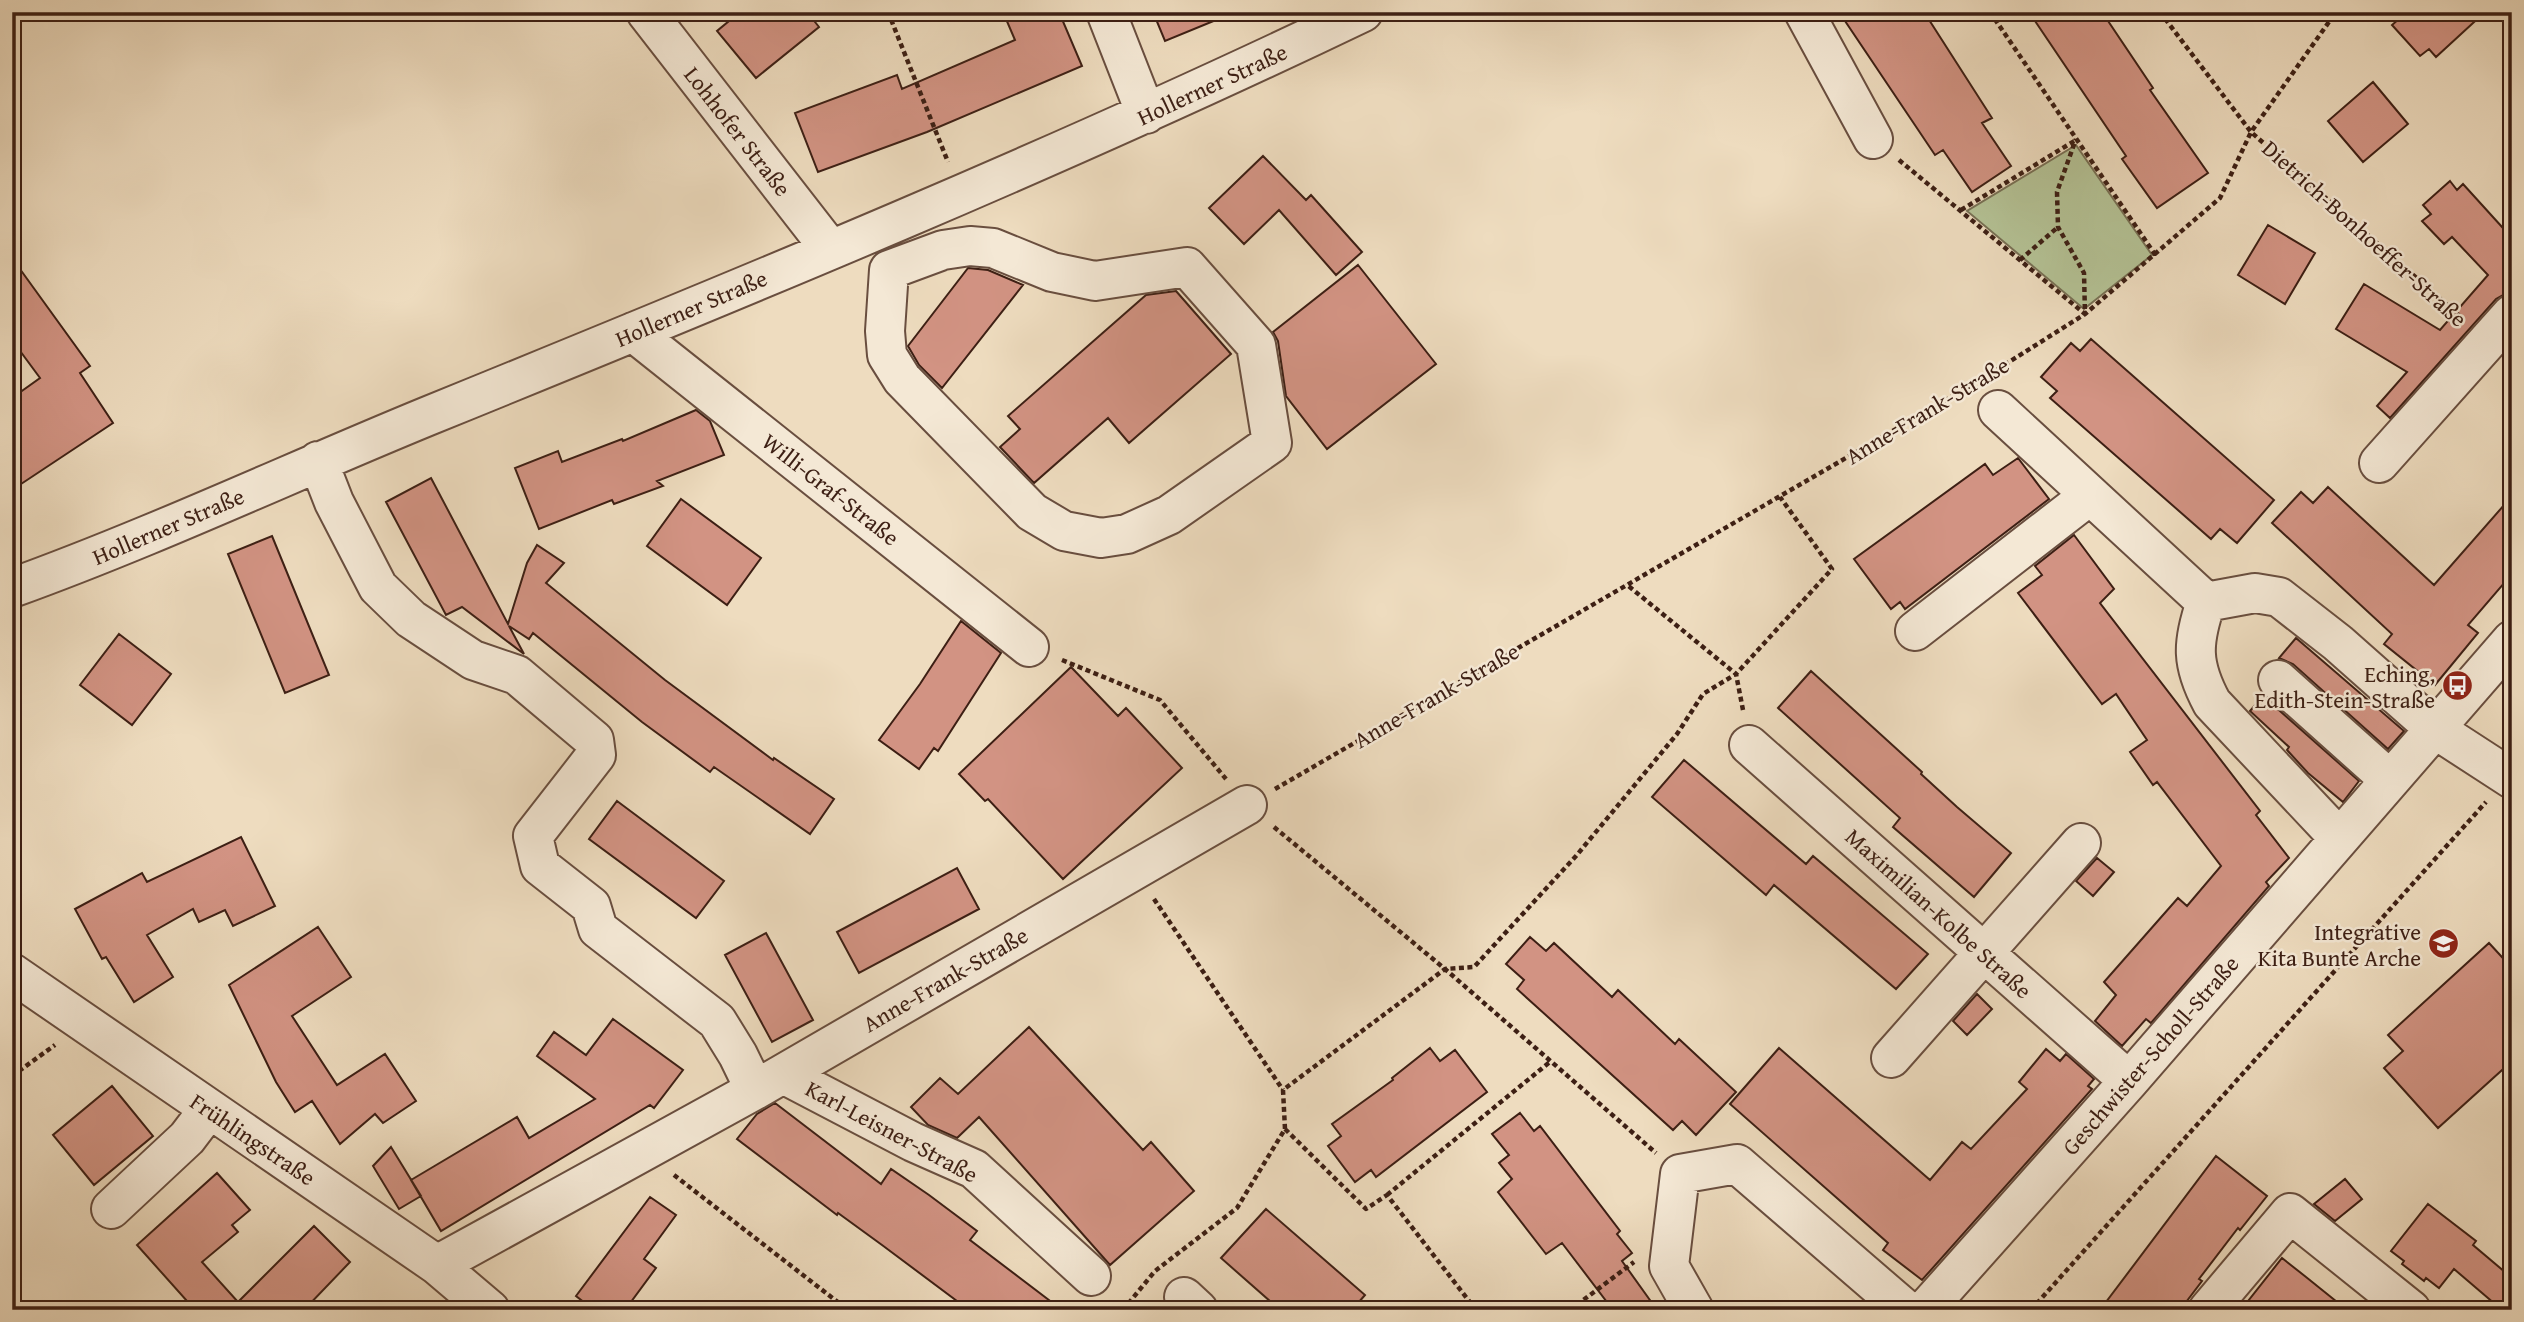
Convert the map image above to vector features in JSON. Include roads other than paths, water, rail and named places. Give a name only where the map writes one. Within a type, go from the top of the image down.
[{"type":"street","name":"Lohhofer Straße","points":[[646,12],[837,246]]},
{"type":"street","points":[[1106,12],[1146,114]]},
{"type":"street","name":"Hollerner Straße","points":[[12,589],[93,560],[318,461],[962,195],[1146,114],[1363,12]]},
{"type":"street","points":[[1804,12],[1873,139]]},
{"type":"street","points":[[837,246],[889,270],[943,250],[970,246],[993,248],[1052,272],[1096,281],[1188,267],[1256,345],[1272,443],[1168,515],[1127,534],[1101,538],[1064,531],[1032,512],[902,379],[887,355],[885,331],[889,270]]},
{"type":"street","name":"Willi-Graf-Straße","points":[[633,332],[1029,647]]},
{"type":"street","points":[[2379,463],[2504,339]]},
{"type":"street","points":[[1998,410],[2206,602]]},
{"type":"street","points":[[318,461],[334,502],[378,587],[411,619],[473,660],[517,675],[594,740],[596,755],[533,836],[540,866],[591,906],[598,929],[718,1021],[738,1055],[769,1082]]},
{"type":"street","points":[[1915,631],[2089,496]]},
{"type":"street","points":[[2206,602],[2255,593],[2279,597],[2338,643],[2435,729],[2510,778]]},
{"type":"street","points":[[2206,602],[2196,631],[2195,660],[2201,683],[2212,703],[2339,838]]},
{"type":"street","name":"Geschwister-Scholl-Straße","points":[[1924,1310],[2129,1081],[2512,640]]},
{"type":"street","points":[[2278,680],[2390,779]]},
{"type":"street","name":"Maximilian-Kolbe Straße","points":[[1749,745],[2129,1081]]},
{"type":"street","name":"Anne-Frank-Straße","points":[[437,1265],[769,1082],[1247,805]]},
{"type":"street","points":[[1891,1058],[2081,843]]},
{"type":"street","name":"Frühlingstraße","points":[[12,973],[437,1265],[490,1310]]},
{"type":"street","name":"Karl-Leisner-Straße","points":[[769,1082],[974,1169],[1091,1276]]},
{"type":"street","points":[[111,1209],[187,1138],[209,1109]]},
{"type":"street","points":[[1694,1310],[1669,1266],[1681,1174],[1737,1164],[1906,1310]]},
{"type":"street","points":[[2208,1310],[2290,1213],[2411,1310]]},
{"type":"place","name":"Eching, Edith-Stein-Straße","points":[[2458,686]]},
{"type":"place","name":"Integrative Kita Bunte Arche","points":[[2444,944]]}]
